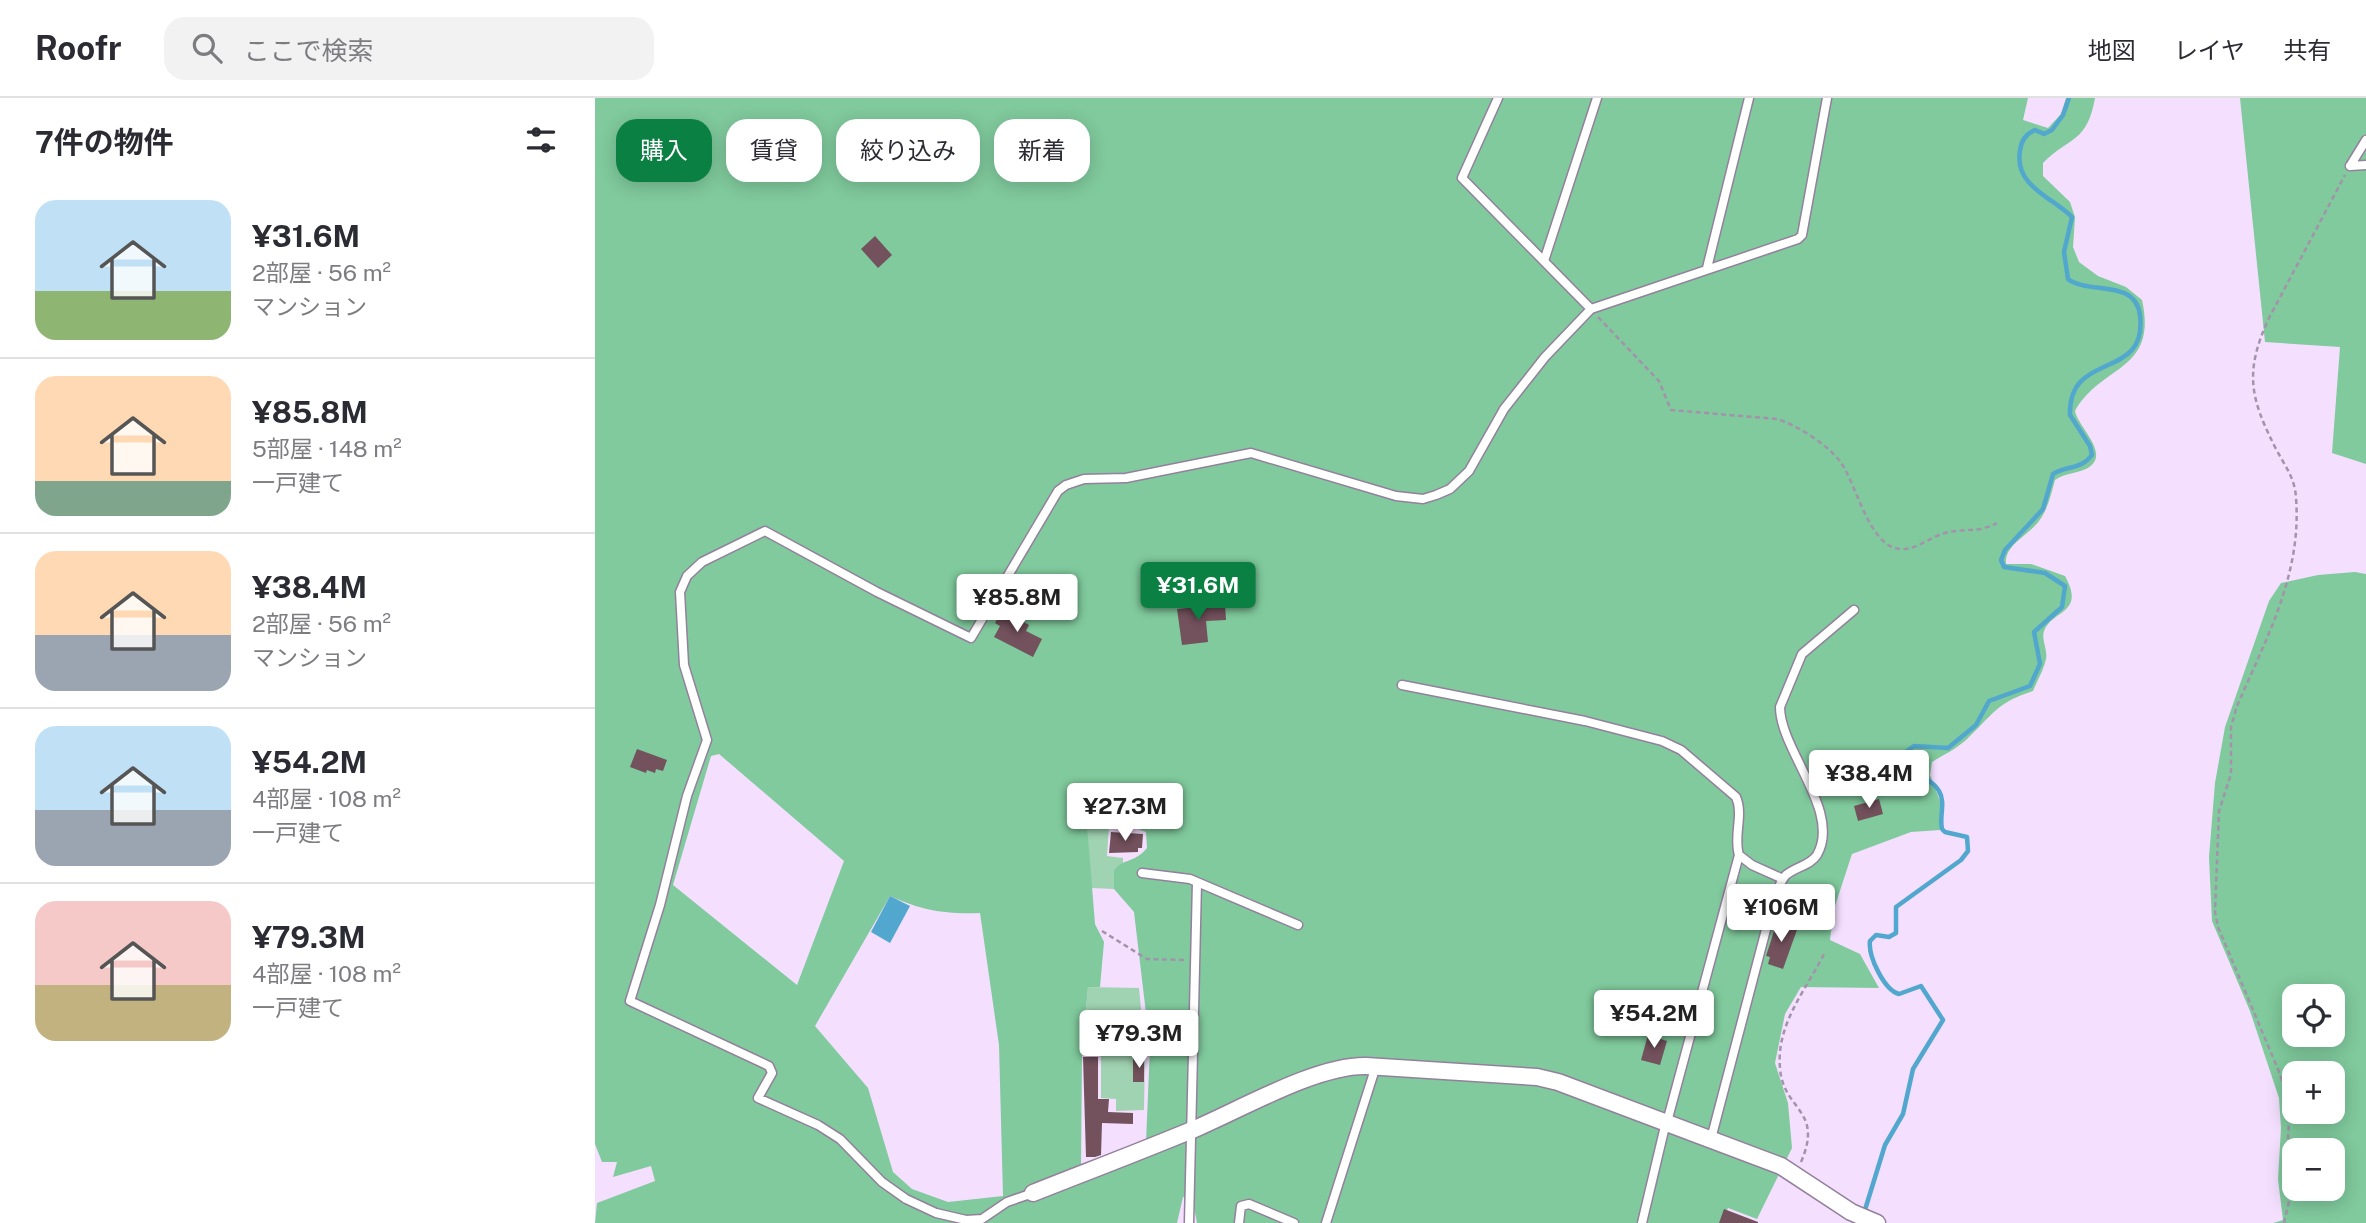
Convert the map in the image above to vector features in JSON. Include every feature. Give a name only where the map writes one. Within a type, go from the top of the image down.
[{"type":"street","points":[[1033,1193],[1191,1130],[1322,1073],[1349,1066],[1376,1066],[1537,1077],[1587,1091],[1794,1174],[1851,1212],[1877,1223]]},
{"type":"lane","points":[[1498,98],[1462,178],[1591,309]]},
{"type":"lane","points":[[1544,261],[1597,98]]},
{"type":"lane","points":[[1707,268],[1749,98]]},
{"type":"lane","points":[[1033,1193],[1007,1202],[982,1219],[966,1220],[936,1213],[906,1199],[882,1182],[840,1139],[818,1125],[758,1098],[772,1073],[769,1066],[630,1001],[660,905],[687,796],[707,740],[684,665],[681,642],[680,592],[687,576],[702,562],[765,531],[877,592],[971,638],[1058,491],[1076,481],[1126,478],[1251,453],[1411,499],[1423,499],[1450,489],[1469,471],[1504,409],[1545,357],[1591,309],[1798,239],[1803,235],[1827,98]]},
{"type":"lane","points":[[2350,166],[2366,139]]},
{"type":"lane","points":[[2350,166],[2366,164]]},
{"type":"lane","points":[[1711,1139],[1774,899],[1783,879],[1797,867],[1812,861],[1818,853],[1822,821],[1780,707],[1801,654],[1854,610]]},
{"type":"lane","points":[[1402,685],[1585,721],[1672,746],[1736,797],[1739,804],[1736,835],[1739,855],[1666,1122],[1642,1223]]},
{"type":"lane","points":[[1739,855],[1752,865],[1783,879]]},
{"type":"lane","points":[[1142,873],[1197,882],[1298,925]]},
{"type":"lane","points":[[1189,1223],[1197,882]]},
{"type":"lane","points":[[1326,1223],[1376,1066]]},
{"type":"lane","points":[[1239,1223],[1241,1206],[1249,1204],[1294,1223]]},
{"type":"path","points":[[2284,1223],[2291,1193],[2287,1152],[2290,1107],[2280,1074],[2218,927],[2215,912],[2216,852],[2219,811],[2231,774],[2231,727],[2237,706],[2290,582],[2297,499],[2293,477],[2254,402],[2252,370],[2260,337],[2269,318],[2350,166]]},
{"type":"path","points":[[1591,309],[1659,381],[1671,410],[1777,419],[1793,426],[1833,455],[1844,468],[1861,508],[1885,543],[1893,548],[1903,550],[1949,531],[1982,530],[1997,523]]},
{"type":"path","points":[[1102,931],[1147,959],[1195,961]]},
{"type":"path","points":[[1794,1174],[1807,1148],[1809,1128],[1792,1098],[1780,1068],[1785,1026],[1794,1004],[1805,992],[1824,954]]},
{"type":"green space","points":[[595,98],[2028,98],[2023,120],[2048,128],[2061,114],[2066,98],[2095,98],[2092,113],[2082,131],[2043,163],[2043,176],[2070,202],[2075,217],[2073,247],[2079,262],[2098,276],[2126,287],[2142,300],[2145,324],[2142,341],[2135,354],[2086,396],[2075,411],[2095,449],[2093,463],[2086,469],[2055,480],[2042,516],[2006,557],[2006,564],[2031,564],[2065,576],[2072,598],[2070,605],[2048,624],[2044,631],[2046,659],[2033,691],[2004,704],[1962,744],[1932,762],[1930,775],[1940,801],[1940,830],[1911,832],[1852,854],[1834,909],[1830,940],[1860,954],[1879,988],[1801,987],[1785,1014],[1775,1063],[1788,1103],[1792,1148],[1757,1219],[1728,1208],[1722,1223],[1197,1223],[1192,1197],[1183,1197],[1177,1223],[595,1223],[597,1203],[655,1181],[651,1166],[613,1177],[617,1162],[602,1162],[595,1144]],"holes":[[[719,754],[844,861],[797,985],[673,885],[711,756]],[[1087,824],[1127,825],[1146,832],[1147,848],[1114,870],[1114,889],[1134,912],[1150,1047],[1146,1142],[1081,1169],[1082,1054],[1088,987],[1100,987],[1104,942],[1095,924]],[[890,896],[934,910],[980,913],[999,1045],[1003,1196],[948,1202],[912,1189],[893,1172],[868,1088],[815,1026]]]},
{"type":"green space","points":[[2240,98],[2366,98],[2366,464],[2332,453],[2340,347],[2265,342]]},
{"type":"green space","points":[[2355,572],[2366,574],[2366,1223],[2273,1223],[2283,1220],[2278,1179],[2281,1128],[2279,1098],[2250,1011],[2212,921],[2209,857],[2215,783],[2225,727],[2269,601],[2281,583],[2318,575]]},
{"type":"green space","points":[[1087,824],[1109,825],[1107,856],[1123,858],[1123,863],[1114,870],[1114,889],[1091,888]]},
{"type":"green space","points":[[1088,987],[1139,988],[1145,1052],[1144,1110],[1116,1111],[1116,1099],[1101,1098],[1101,1054],[1082,1054]]},
{"type":"water","points":[[890,896],[910,906],[890,943],[871,932]]},
{"type":"building","points":[[875,236],[892,255],[878,268],[861,249]]},
{"type":"building","points":[[1225,604],[1226,620],[1206,621],[1208,642],[1182,645],[1177,609]]},
{"type":"building","points":[[1002,610],[1029,625],[1026,631],[1042,639],[1033,657],[994,637],[1000,626],[995,623]]},
{"type":"building","points":[[637,749],[667,760],[663,771],[656,769],[655,773],[647,770],[646,773],[630,767]]},
{"type":"building","points":[[1879,799],[1883,814],[1858,821],[1854,806]]},
{"type":"building","points":[[1111,832],[1143,834],[1142,848],[1138,848],[1138,852],[1109,853]]},
{"type":"building","points":[[1777,922],[1798,927],[1783,969],[1768,964],[1770,957],[1766,956]]},
{"type":"building","points":[[1648,1035],[1667,1041],[1660,1065],[1641,1060]]},
{"type":"building","points":[[1083,1057],[1098,1057],[1098,1099],[1109,1099],[1108,1112],[1133,1113],[1133,1124],[1102,1123],[1101,1155],[1095,1157],[1086,1157]]},
{"type":"building","points":[[1133,1059],[1144,1059],[1144,1082],[1133,1082]]},
{"type":"building","points":[[1724,1209],[1758,1222],[1758,1223],[1719,1223]]},
{"type":"waterway","points":[[1864,1213],[1885,1145],[1903,1114],[1913,1069],[1943,1020],[1921,986],[1899,994],[1888,986],[1874,963],[1870,941],[1876,935],[1889,937],[1896,933],[1896,907],[1961,860],[1968,851],[1967,837],[1942,829],[1942,800],[1939,791],[1935,785],[1913,770],[1907,759],[1907,751],[1914,746],[1948,748],[1976,725],[1989,701],[2030,686],[2040,664],[2034,632],[2062,607],[2065,586],[2045,573],[2004,567],[2001,560],[2005,550],[2043,509],[2053,474],[2079,465],[2092,455],[2090,446],[2070,415],[2073,395],[2081,381],[2093,372],[2121,359],[2132,350],[2139,336],[2140,315],[2136,303],[2129,296],[2110,289],[2077,284],[2068,279],[2064,252],[2072,217],[2036,190],[2023,173],[2020,163],[2024,138],[2035,130],[2044,134],[2052,130],[2063,115],[2069,98]]}]
